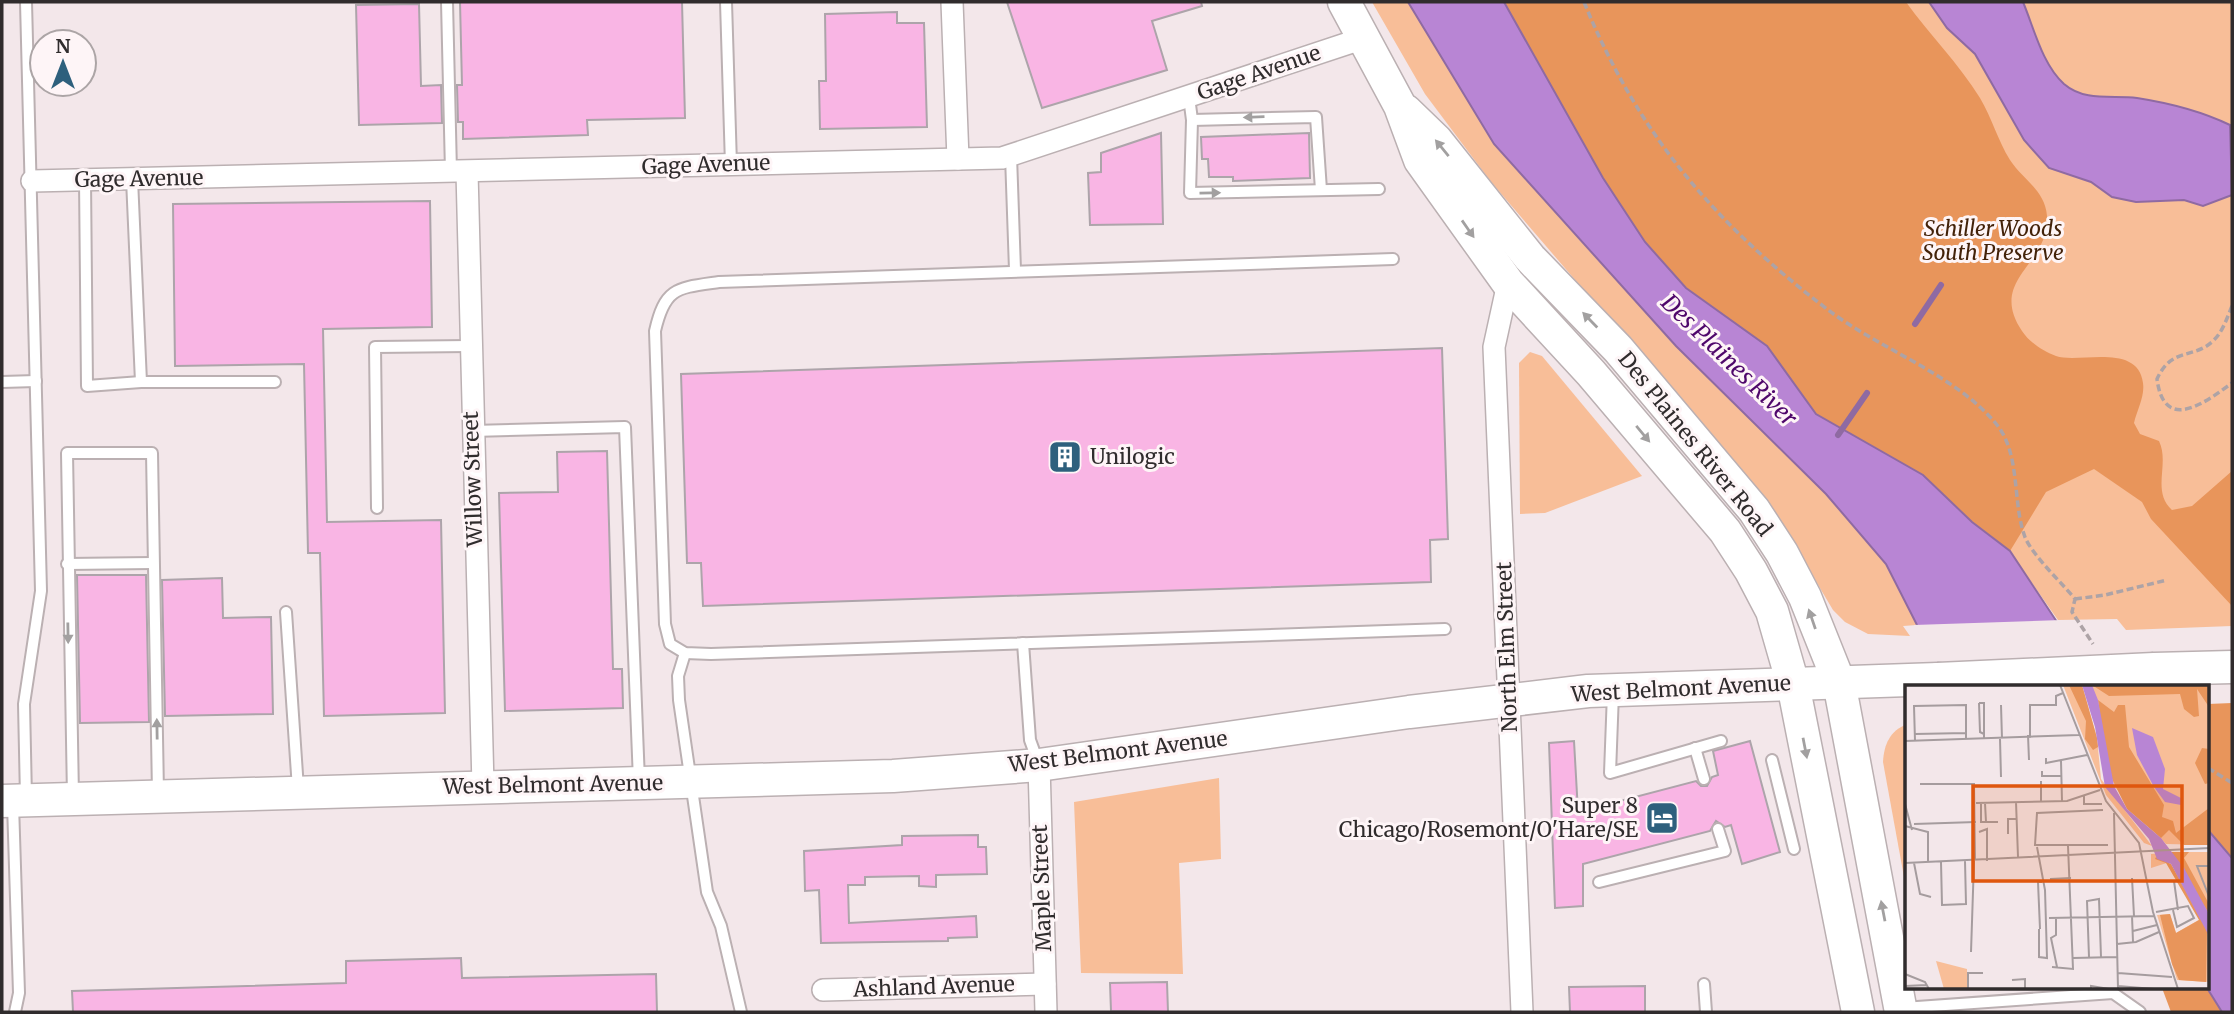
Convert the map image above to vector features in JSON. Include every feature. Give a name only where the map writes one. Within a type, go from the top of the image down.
[{"type":"main road","name":"Des Plaines River Road","points":[[1344,2],[1400,106],[1420,160],[1508,283],[1591,373],[1725,531],[1751,571],[1772,611],[1793,684],[1803,815],[1857,1012]]},
{"type":"main road","name":"Des Plaines River Road","points":[[1400,106],[1436,140],[1530,258],[1618,349],[1754,510],[1782,553],[1805,597],[1839,682],[1901,1010]]},
{"type":"main road","name":"West Belmont Avenue","points":[[13,801],[868,777],[1039,765],[1510,699],[1613,690],[2232,667]]},
{"type":"street","points":[[952,2],[958,159]]},
{"type":"street","name":"Gage Avenue","points":[[32,181],[1011,156],[1361,38]]},
{"type":"street","name":"Willow Street","points":[[459,172],[469,346],[483,786]]},
{"type":"street","name":"North Elm Street","points":[[1508,283],[1494,347],[1522,1012]]},
{"type":"street","name":"Maple Street","points":[[1039,765],[1046,1012]]},
{"type":"street","name":"Ashland Avenue","points":[[823,990],[1045,984]]},
{"type":"lane","points":[[15,1012],[19,993],[13,801],[41,591],[26,2]]},
{"type":"lane","points":[[447,2],[459,172]]},
{"type":"lane","points":[[726,2],[730,165]]},
{"type":"lane","points":[[1189,97],[1192,120],[1190,193],[1379,189]]},
{"type":"lane","points":[[1192,120],[1316,117],[1321,190]]},
{"type":"lane","points":[[1011,156],[1015,270]]},
{"type":"lane","points":[[132,179],[141,382]]},
{"type":"lane","points":[[85,180],[87,386],[141,382],[275,382]]},
{"type":"lane","points":[[1392,259],[1015,270],[719,282],[683,287],[661,304],[654,331],[663,603],[670,644],[685,653],[1445,629]]},
{"type":"lane","points":[[377,508],[375,347],[469,346]]},
{"type":"lane","points":[[2,382],[36,380]]},
{"type":"lane","points":[[472,431],[625,427],[639,783]]},
{"type":"lane","points":[[73,799],[67,453],[152,453],[159,797]]},
{"type":"lane","points":[[67,565],[153,563]]},
{"type":"lane","points":[[286,612],[298,792]]},
{"type":"lane","points":[[1023,643],[1030,740],[1039,765]]},
{"type":"lane","points":[[685,653],[678,676],[707,892],[721,926],[741,1012]]},
{"type":"lane","points":[[1613,690],[1610,773],[1721,741]]},
{"type":"lane","points":[[1695,748],[1704,779]]},
{"type":"lane","points":[[1772,760],[1803,815],[1794,849]]},
{"type":"lane","points":[[1599,882],[1725,851],[1718,828]]},
{"type":"lane","points":[[1704,984],[1706,1012]]},
{"type":"lane","points":[[1901,1010],[2113,993],[2140,1012]]},
{"type":"path","points":[[1584,2],[1605,52],[1666,154],[1705,202],[1826,309],[1973,402],[1996,425],[2006,439],[2025,539],[2075,599]]},
{"type":"path","points":[[2232,306],[2215,339],[2207,345],[2170,359],[2157,379],[2162,398],[2168,406],[2177,410],[2202,405],[2232,383]]},
{"type":"path","points":[[2075,599],[2105,595],[2167,580]]},
{"type":"path","points":[[2075,599],[2072,612],[2100,655]]},
{"type":"path","points":[[2210,769],[2232,783]]},
{"type":"green space","points":[[1372,2],[1408,2],[1494,144],[1676,346],[1826,494],[1886,564],[1917,625],[1903,626],[1910,636],[1868,634],[1845,622],[1833,610],[1792,541],[1679,401],[1491,182],[1425,94]]},
{"type":"green space","name":"Schiller Woods South Preserve","points":[[1504,2],[2232,2],[2232,626],[2126,630],[2117,619],[2058,620],[2010,552]]},
{"type":"green space","name":"Schiller Woods South Preserve","points":[[1504,2],[1906,2],[1972,85],[2010,160],[2038,192],[2045,207],[2046,233],[2016,284],[2012,298],[2013,313],[2022,331],[2037,346],[2056,356],[2119,359],[2139,370],[2143,388],[2134,423],[2140,434],[2159,441],[2163,459],[2163,494],[2172,510],[2192,506],[2232,471],[2232,606],[2151,519],[2142,502],[2094,469],[2046,492],[2010,551],[1868,446],[1816,414],[1767,346],[1686,288],[1645,242],[1603,179]]},
{"type":"green space","points":[[1530,352],[1542,356],[1642,476],[1545,513],[1520,514],[1519,363]]},
{"type":"green space","points":[[2232,703],[2232,858],[2210,832],[2210,704]]},
{"type":"green space","points":[[1905,725],[1904,877],[1883,762],[1889,739],[1896,730]]},
{"type":"green space","points":[[1219,778],[1221,859],[1179,863],[1183,974],[1081,973],[1074,802]]},
{"type":"green space","points":[[2163,990],[2208,990],[2222,1012],[2171,1012]]},
{"type":"water","name":"Des Plaines River","points":[[1408,2],[1504,2],[1603,178],[1645,242],[1686,288],[1767,346],[1816,414],[1923,475],[1972,522],[2010,551],[2099,685],[1955,685],[1917,625],[1886,564],[1826,494],[1676,346],[1494,144]]},
{"type":"water","points":[[1929,2],[2023,2],[2050,66],[2056,76],[2072,90],[2090,96],[2161,102],[2230,125],[2232,195],[2203,206],[2184,200],[2136,202],[2112,197],[2091,182],[2049,168],[2024,140],[1975,54],[1947,28]]},
{"type":"water","points":[[2210,832],[2232,858],[2232,1012],[2222,1012],[2208,990]]},
{"type":"pier","points":[[2062,620],[2103,685],[1951,685],[1914,625]]},
{"type":"building","points":[[460,2],[682,2],[685,118],[587,120],[588,135],[463,139],[463,122],[458,122],[457,85],[462,85]]},
{"type":"building","points":[[1007,2],[1201,2],[1202,6],[1152,21],[1167,70],[1042,108]]},
{"type":"building","points":[[419,4],[421,86],[441,85],[442,123],[359,125],[356,5]]},
{"type":"building","points":[[897,12],[897,23],[924,23],[927,127],[820,129],[819,81],[826,81],[825,14]]},
{"type":"building","points":[[1161,133],[1163,224],[1090,225],[1088,173],[1101,172],[1101,153]]},
{"type":"building","points":[[1309,133],[1310,178],[1233,181],[1233,177],[1209,177],[1208,159],[1202,159],[1201,137]]},
{"type":"building","points":[[430,201],[432,327],[323,329],[327,522],[441,520],[445,713],[324,716],[320,553],[308,553],[304,364],[175,366],[173,204]]},
{"type":"building","name":"Unilogic","points":[[1442,348],[1448,539],[1430,540],[1431,582],[703,606],[701,563],[687,563],[681,374]]},
{"type":"building","points":[[607,451],[613,669],[622,669],[623,708],[505,711],[499,493],[558,492],[557,452]]},
{"type":"building","points":[[77,575],[146,575],[149,722],[80,723]]},
{"type":"building","points":[[222,578],[223,618],[271,617],[273,714],[165,716],[162,580]]},
{"type":"building","name":"Super 8 Chicago/Rosemont/O'Hare/SE","points":[[1574,741],[1578,812],[1696,781],[1701,786],[1707,786],[1712,777],[1718,775],[1713,751],[1750,741],[1780,852],[1742,864],[1731,825],[1725,827],[1716,821],[1710,831],[1583,864],[1583,906],[1555,908],[1549,743]]},
{"type":"building","points":[[978,835],[978,847],[986,847],[987,874],[936,875],[936,887],[919,886],[919,876],[865,877],[865,885],[848,885],[849,923],[976,916],[977,937],[948,938],[948,941],[821,943],[819,890],[805,891],[804,851],[902,845],[902,836]]},
{"type":"building","points":[[461,958],[462,978],[656,974],[657,1012],[73,1012],[72,991],[346,983],[346,961]]},
{"type":"building","points":[[1167,982],[1168,1012],[1111,1011],[1110,983]]},
{"type":"building","points":[[1645,986],[1645,1012],[1570,1012],[1569,987]]},
{"type":"waterway","points":[[1915,324],[1941,285]]},
{"type":"waterway","points":[[1838,435],[1867,393]]},
{"type":"place","name":"Unilogic","points":[[1065,457]]},
{"type":"place","name":"Super 8 Chicago/Rosemont/O'Hare/SE","points":[[1662,818]]}]
